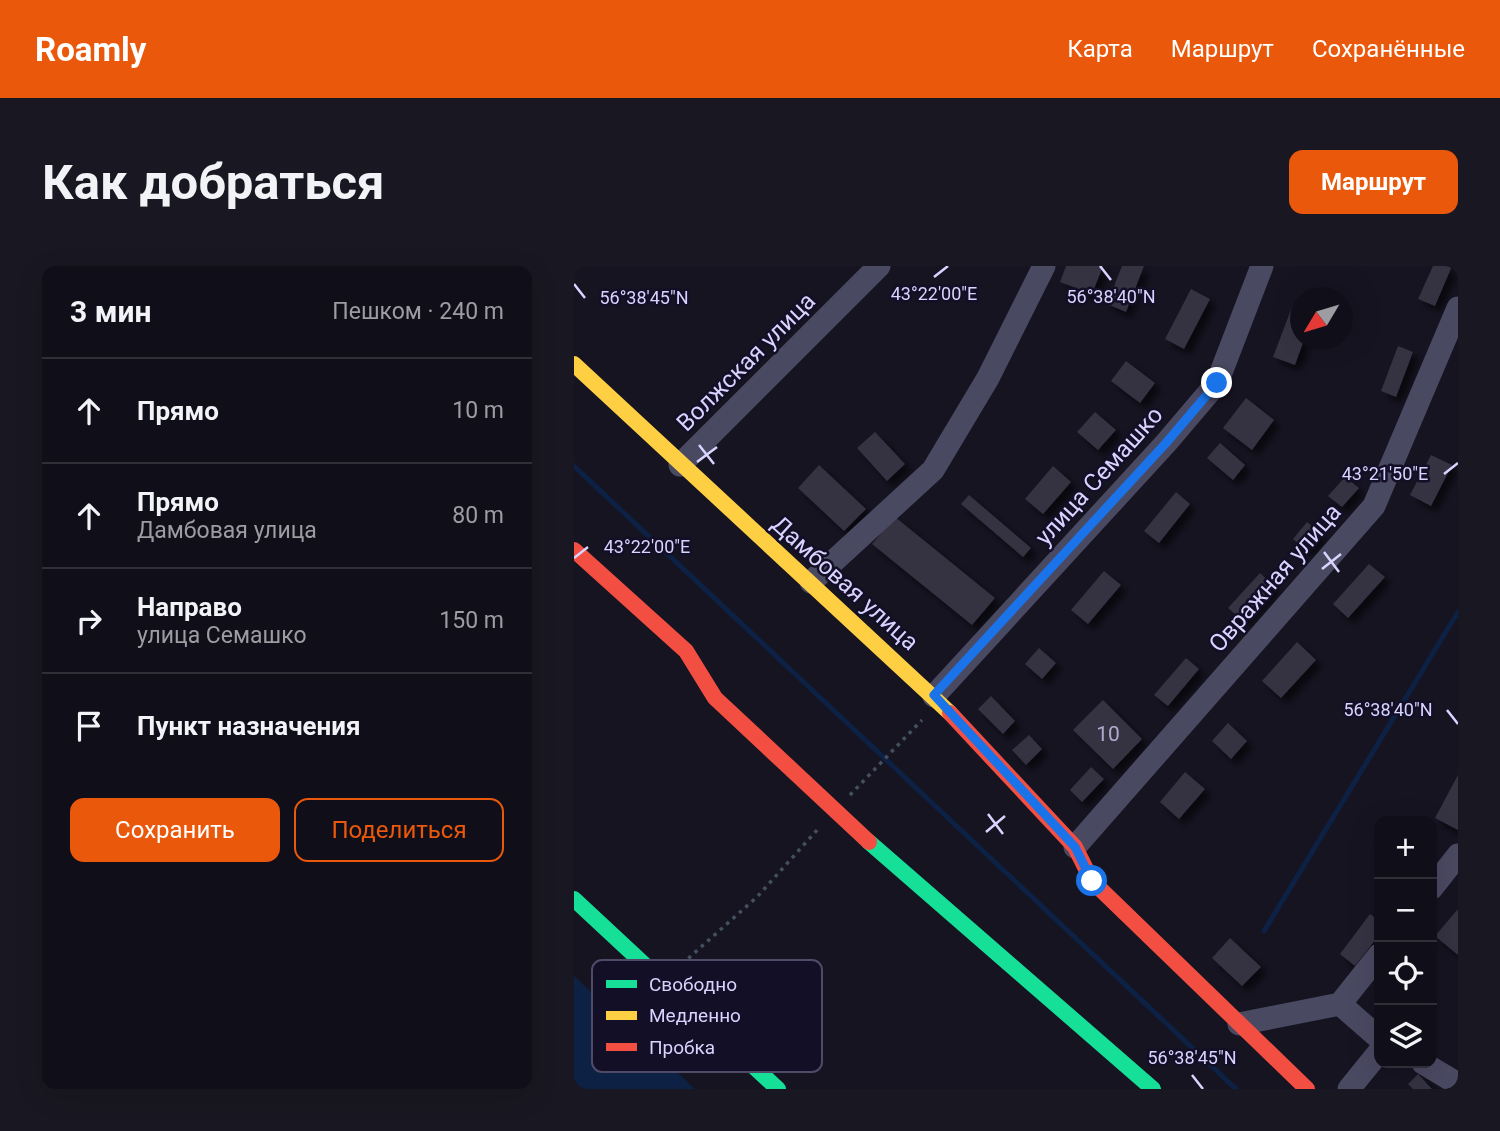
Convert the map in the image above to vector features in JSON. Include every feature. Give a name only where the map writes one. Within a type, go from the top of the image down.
[{"type":"street","name":"Волжская улица","points":[[680,464],[879,266]]},
{"type":"street","points":[[811,582],[933,470],[988,378],[1044,266]]},
{"type":"street","name":"улица Семашко","points":[[934,695],[1166,443],[1217,383],[1262,266]]},
{"type":"street","name":"Овражная улица","points":[[1075,847],[1374,506],[1458,308]]},
{"type":"street","name":"Дамбовая улица","points":[[574,364],[934,695],[1075,847],[1092,881],[1307,1089]]},
{"type":"street","points":[[574,550],[687,651],[715,698],[834,812],[1153,1089]]},
{"type":"street","points":[[1437,882],[1458,855]]},
{"type":"street","points":[[574,899],[639,960]]},
{"type":"street","points":[[1239,1024],[1340,1004],[1374,961]]},
{"type":"street","points":[[1340,1004],[1374,1034]]},
{"type":"street","points":[[1349,1089],[1374,1058]]},
{"type":"street","points":[[1431,1068],[1458,1084]]},
{"type":"street","points":[[760,1072],[778,1089]]},
{"type":"path","points":[[687,960],[757,897],[910,733]]},
{"type":"water","points":[[574,976],[592,993],[592,1072],[677,1072],[695,1089],[574,1089]]},
{"type":"building","points":[[1066,266],[1103,266],[1092,294],[1060,282]]},
{"type":"building","points":[[1122,266],[1144,266],[1126,312],[1107,304]]},
{"type":"building","points":[[1433,266],[1452,266],[1435,306],[1418,299]]},
{"type":"building","points":[[1191,289],[1210,299],[1184,349],[1165,339]]},
{"type":"building","points":[[1290,312],[1290,350],[1300,350],[1295,365],[1273,357]]},
{"type":"building","points":[[1398,346],[1413,352],[1396,397],[1381,391]]},
{"type":"building","points":[[1126,361],[1155,383],[1140,403],[1111,381]]},
{"type":"building","points":[[1246,398],[1274,420],[1252,450],[1223,428]]},
{"type":"building","points":[[1095,412],[1116,430],[1098,450],[1077,432]]},
{"type":"building","points":[[875,432],[905,464],[887,481],[857,448]]},
{"type":"building","points":[[1220,443],[1245,465],[1233,480],[1207,458]]},
{"type":"building","points":[[1431,455],[1452,465],[1431,506],[1410,495]]},
{"type":"building","points":[[819,465],[866,509],[844,531],[798,488]]},
{"type":"building","points":[[1053,466],[1071,482],[1043,514],[1025,499]]},
{"type":"building","points":[[1345,477],[1359,488],[1342,507],[1328,496]]},
{"type":"building","points":[[1176,492],[1190,504],[1159,543],[1144,531]]},
{"type":"building","points":[[969,495],[1031,548],[1023,557],[961,504]]},
{"type":"building","points":[[895,517],[995,598],[972,625],[872,544]]},
{"type":"building","points":[[1307,522],[1321,534],[1307,551],[1293,539]]},
{"type":"building","points":[[1369,564],[1385,577],[1348,618],[1333,604]]},
{"type":"building","points":[[1104,571],[1121,585],[1088,624],[1071,610]]},
{"type":"building","points":[[1260,573],[1274,586],[1243,621],[1228,608]]},
{"type":"building","points":[[1297,642],[1316,660],[1281,698],[1262,681]]},
{"type":"building","points":[[1039,648],[1056,663],[1042,679],[1025,664]]},
{"type":"building","points":[[1186,658],[1199,669],[1168,706],[1154,695]]},
{"type":"building","points":[[991,696],[1015,721],[1003,734],[978,709]]},
{"type":"building","points":[[1103,700],[1142,739],[1113,769],[1073,730]]},
{"type":"building","points":[[1228,723],[1247,741],[1231,759],[1212,741]]},
{"type":"building","points":[[1029,735],[1042,749],[1026,765],[1012,750]]},
{"type":"building","points":[[1091,767],[1104,779],[1082,802],[1070,790]]},
{"type":"building","points":[[1185,772],[1205,789],[1179,819],[1160,802]]},
{"type":"building","points":[[1458,775],[1458,830],[1436,816]]},
{"type":"building","points":[[1458,909],[1458,955],[1437,938],[1437,934]]},
{"type":"building","points":[[1370,914],[1374,917],[1374,941],[1355,966],[1340,954]]},
{"type":"building","points":[[1230,938],[1261,967],[1242,986],[1212,958]]},
{"type":"building","points":[[1418,1074],[1432,1089],[1413,1089],[1408,1084]]},
{"type":"waterway","points":[[574,466],[1236,1089]]},
{"type":"waterway","points":[[1264,931],[1458,612]]},
{"type":"traffic: fast","points":[[869,842],[1153,1089]]},
{"type":"traffic: fast","points":[[574,899],[639,960]]},
{"type":"traffic: fast","points":[[760,1072],[778,1089]]},
{"type":"traffic: slow","points":[[574,364],[950,713]]},
{"type":"traffic: jam","points":[[574,550],[686,651],[715,698],[869,842]]},
{"type":"traffic: jam","points":[[950,713],[1075,847],[1092,881],[1307,1089]]},
{"type":"route","points":[[1092,881],[1075,847],[934,695],[1166,443],[1217,383]]}]
